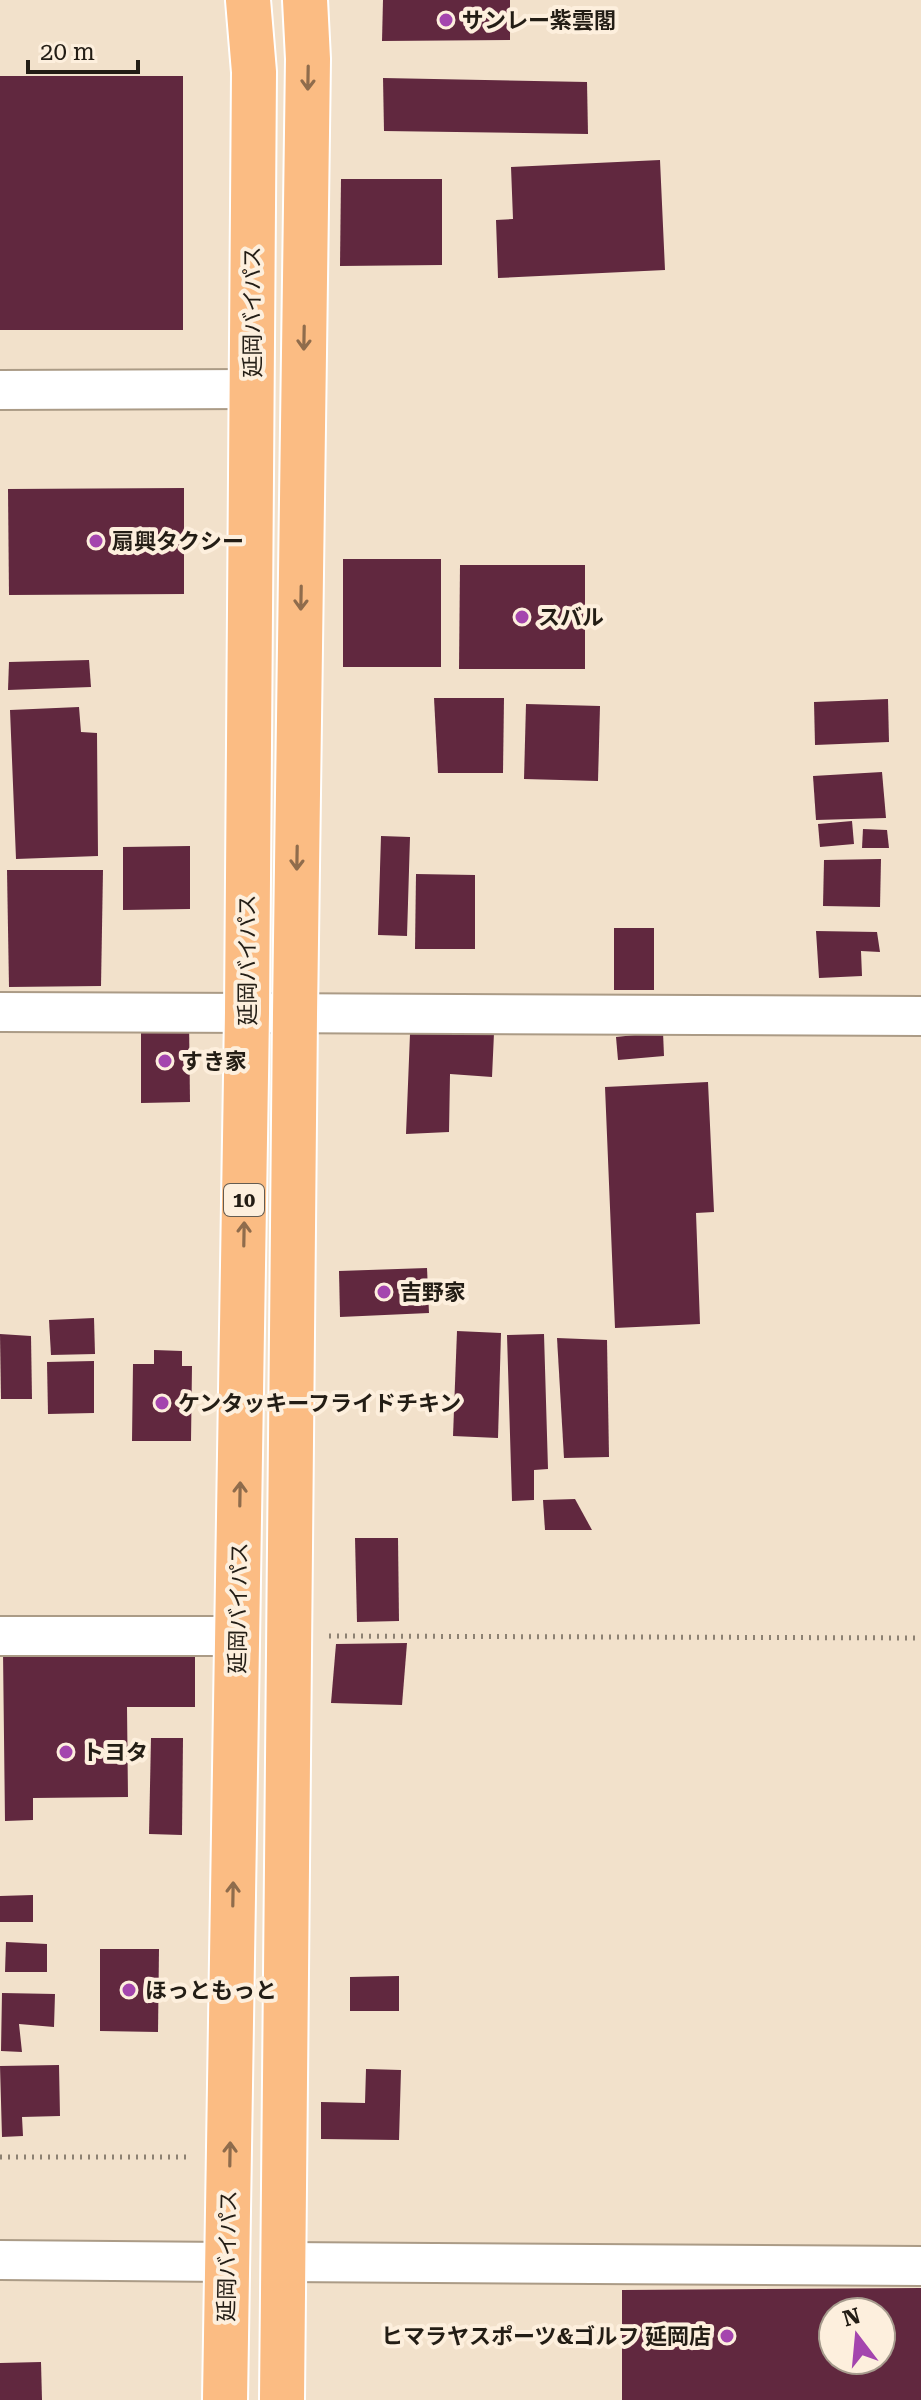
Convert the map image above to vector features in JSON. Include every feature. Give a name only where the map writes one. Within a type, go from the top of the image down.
[{"type":"highway","name":"延岡バイパス","points":[[225,2400],[247,1013],[254,72],[248,0]]},
{"type":"highway","name":"10","points":[[282,2400],[288,1636],[308,59],[305,0]]},
{"type":"street","points":[[0,390],[251,389]]},
{"type":"street","points":[[0,1012],[921,1016]]},
{"type":"street","points":[[0,1636],[237,1636]]},
{"type":"street","points":[[0,2260],[227,2262]]},
{"type":"street","points":[[283,2262],[921,2266]]},
{"type":"path","points":[[288,1636],[921,1638]]},
{"type":"path","points":[[0,2157],[230,2157]]},
{"type":"building","name":"サンレー紫雲閣","points":[[383,0],[510,0],[510,40],[382,41]]},
{"type":"building","points":[[0,76],[183,76],[183,330],[0,330]]},
{"type":"building","points":[[383,78],[587,82],[588,134],[384,131]]},
{"type":"building","points":[[660,160],[665,270],[498,278],[496,220],[513,219],[511,167]]},
{"type":"building","points":[[341,179],[442,179],[442,265],[340,266]]},
{"type":"building","name":"扇興タクシー","points":[[184,488],[184,594],[9,595],[8,489]]},
{"type":"building","points":[[343,559],[441,559],[441,667],[343,667]]},
{"type":"building","name":"スバル","points":[[460,565],[585,565],[585,669],[459,669]]},
{"type":"building","points":[[89,660],[91,687],[8,690],[9,662]]},
{"type":"building","points":[[434,698],[504,698],[503,773],[438,773]]},
{"type":"building","points":[[888,699],[889,742],[815,745],[814,702]]},
{"type":"building","points":[[526,704],[600,706],[598,781],[524,779]]},
{"type":"building","points":[[79,707],[81,732],[97,733],[98,856],[16,859],[10,710]]},
{"type":"building","points":[[882,772],[886,818],[816,820],[813,776]]},
{"type":"building","points":[[852,821],[854,844],[820,847],[818,824]]},
{"type":"building","points":[[863,829],[887,830],[889,848],[862,848]]},
{"type":"building","points":[[381,836],[410,837],[407,936],[378,935]]},
{"type":"building","points":[[190,846],[190,909],[123,910],[123,847]]},
{"type":"building","points":[[881,859],[880,907],[823,906],[824,860]]},
{"type":"building","points":[[7,870],[103,870],[101,986],[9,987]]},
{"type":"building","points":[[416,874],[475,875],[475,949],[415,949]]},
{"type":"building","points":[[614,928],[654,928],[654,990],[614,990]]},
{"type":"building","points":[[816,931],[877,932],[880,952],[861,951],[862,976],[819,978]]},
{"type":"building","name":"すき家","points":[[189,1020],[190,1102],[141,1103],[141,1021]]},
{"type":"building","points":[[663,1032],[664,1056],[618,1060],[616,1037]]},
{"type":"building","points":[[494,1033],[492,1077],[450,1074],[449,1132],[406,1134],[410,1034]]},
{"type":"building","points":[[708,1082],[714,1212],[696,1213],[700,1324],[615,1328],[605,1087]]},
{"type":"building","name":"吉野家","points":[[427,1268],[429,1313],[340,1317],[339,1271]]},
{"type":"building","points":[[94,1318],[95,1354],[51,1355],[49,1320]]},
{"type":"building","points":[[457,1331],[501,1333],[498,1438],[453,1436]]},
{"type":"building","points":[[0,1334],[31,1336],[32,1399],[1,1399]]},
{"type":"building","points":[[544,1334],[548,1469],[534,1470],[534,1500],[512,1501],[507,1335]]},
{"type":"building","points":[[557,1338],[607,1340],[609,1457],[564,1458]]},
{"type":"building","name":"ケンタッキーフライドチキン","points":[[154,1350],[182,1351],[182,1366],[192,1366],[191,1441],[132,1441],[133,1364],[154,1364]]},
{"type":"building","points":[[94,1361],[94,1413],[48,1414],[47,1362]]},
{"type":"building","points":[[575,1499],[592,1530],[545,1530],[543,1500]]},
{"type":"building","points":[[355,1538],[398,1538],[399,1621],[357,1622]]},
{"type":"building","points":[[407,1643],[402,1705],[331,1703],[336,1644]]},
{"type":"building","name":"トヨタ","points":[[195,1650],[195,1707],[127,1707],[128,1797],[33,1798],[33,1820],[5,1821],[3,1652]]},
{"type":"building","name":"トヨタ","points":[[151,1738],[183,1738],[182,1835],[149,1834]]},
{"type":"building","points":[[33,1895],[33,1922],[0,1922],[0,1896]]},
{"type":"building","points":[[6,1942],[47,1944],[47,1972],[5,1972]]},
{"type":"building","name":"ほっともっと","points":[[100,1949],[159,1949],[158,2032],[100,2031]]},
{"type":"building","points":[[399,1976],[399,2011],[350,2011],[350,1977]]},
{"type":"building","points":[[2,1993],[55,1994],[54,2027],[19,2024],[22,2052],[1,2051]]},
{"type":"building","points":[[59,2065],[60,2116],[22,2117],[23,2136],[2,2137],[0,2066]]},
{"type":"building","points":[[366,2069],[401,2070],[399,2140],[321,2139],[321,2102],[365,2103]]},
{"type":"building","name":"ヒマラヤスポーツ&ゴルフ 延岡店","points":[[921,2288],[921,2400],[622,2400],[622,2290]]},
{"type":"building","points":[[41,2362],[42,2400],[0,2400],[0,2363]]},
{"type":"place","name":"サンレー紫雲閣","points":[[446,20]]},
{"type":"place","name":"扇興タクシー","points":[[96,541]]},
{"type":"place","name":"スバル","points":[[522,617]]},
{"type":"place","name":"すき家","points":[[165,1061]]},
{"type":"place","name":"吉野家","points":[[384,1292]]},
{"type":"place","name":"ケンタッキーフライドチキン","points":[[162,1403]]},
{"type":"place","name":"トヨタ","points":[[66,1752]]},
{"type":"place","name":"ほっともっと","points":[[129,1990]]},
{"type":"place","name":"ヒマラヤスポーツ&ゴルフ 延岡店","points":[[727,2336]]}]
